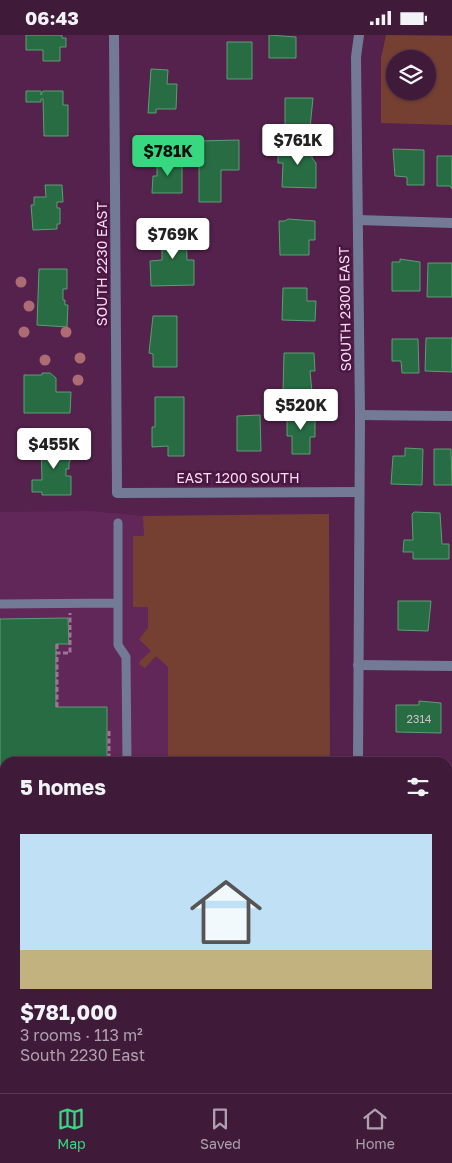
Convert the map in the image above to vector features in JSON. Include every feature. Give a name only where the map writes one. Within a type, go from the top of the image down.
[{"type":"street","name":"SOUTH 2230 EAST","points":[[114,35],[118,493]]},
{"type":"street","name":"SOUTH 2300 EAST","points":[[358,757],[360,415],[356,57],[359,35]]},
{"type":"street","points":[[358,220],[452,223]]},
{"type":"street","points":[[360,415],[452,416]]},
{"type":"street","name":"EAST 1200 SOUTH","points":[[118,493],[359,492]]},
{"type":"street","points":[[358,665],[452,666]]},
{"type":"lane","points":[[118,523],[118,645],[126,657],[127,757]]},
{"type":"lane","points":[[0,604],[118,603]]},
{"type":"path","points":[[57,653],[70,653],[70,612]]},
{"type":"path","points":[[57,644],[57,707]]},
{"type":"path","points":[[109,731],[109,757]]},
{"type":"shaded area","points":[[386,35],[452,36],[452,125],[381,123],[381,58]]},
{"type":"shaded area","points":[[90,511],[143,516],[329,514],[330,757],[0,757],[0,512]]},
{"type":"shaded area","points":[[329,514],[330,757],[168,757],[168,667],[156,656],[145,668],[139,664],[151,651],[139,639],[148,628],[148,607],[133,607],[133,536],[144,536],[143,516]]},
{"type":"building","points":[[26,35],[62,35],[62,38],[66,38],[66,47],[60,47],[60,61],[43,61],[43,50],[26,50]]},
{"type":"building","points":[[269,35],[296,37],[296,58],[269,58]]},
{"type":"building","points":[[227,42],[252,42],[252,79],[227,79]]},
{"type":"building","points":[[151,69],[168,70],[167,84],[177,84],[176,109],[156,109],[156,113],[148,113]]},
{"type":"building","points":[[26,91],[41,91],[41,95],[43,91],[63,91],[63,105],[68,105],[68,136],[44,136],[43,99],[41,99],[41,102],[26,102]]},
{"type":"building","points":[[285,98],[313,98],[310,128],[285,128]]},
{"type":"building","points":[[239,140],[239,170],[221,170],[221,202],[199,202],[199,141]]},
{"type":"building","points":[[278,145],[312,146],[312,158],[316,163],[316,188],[282,187],[283,163],[278,163]]},
{"type":"building","points":[[393,149],[424,150],[424,185],[407,185],[407,177],[395,176]]},
{"type":"building","points":[[437,156],[452,156],[452,189],[450,186],[437,186]]},
{"type":"building","points":[[157,160],[182,160],[182,193],[152,193],[153,176],[157,176]]},
{"type":"building","points":[[45,185],[62,185],[63,202],[57,202],[57,208],[60,208],[60,224],[57,224],[57,229],[33,230],[31,205],[34,205],[34,197],[46,197]]},
{"type":"building","points":[[288,219],[315,221],[315,240],[309,240],[309,255],[280,255],[279,221]]},
{"type":"building","points":[[186,226],[187,260],[194,260],[194,285],[151,286],[150,261],[162,260],[162,227]]},
{"type":"building","points":[[400,259],[420,262],[420,291],[392,291],[392,262],[400,262]]},
{"type":"building","points":[[428,263],[452,263],[452,297],[427,297]]},
{"type":"building","points":[[39,269],[67,269],[67,289],[63,289],[63,300],[65,300],[65,305],[68,305],[67,327],[37,325]]},
{"type":"building","points":[[283,288],[307,288],[307,301],[316,301],[315,321],[282,320]]},
{"type":"building","points":[[153,316],[177,316],[177,367],[153,367],[153,354],[149,353]]},
{"type":"building","points":[[426,338],[452,338],[452,372],[425,371]]},
{"type":"building","points":[[392,339],[418,339],[419,373],[402,373],[401,361],[392,361]]},
{"type":"building","points":[[284,353],[314,353],[315,371],[310,371],[312,392],[283,392]]},
{"type":"building","points":[[42,373],[50,373],[56,378],[56,392],[71,392],[70,413],[24,413],[24,375],[42,375]]},
{"type":"building","points":[[155,397],[184,397],[184,456],[168,456],[168,446],[152,447],[152,427],[155,427]]},
{"type":"building","points":[[287,412],[315,412],[315,437],[310,437],[310,454],[292,454],[292,436],[287,436]]},
{"type":"building","points":[[260,415],[261,451],[237,451],[237,416]]},
{"type":"building","points":[[41,442],[66,442],[66,449],[70,449],[69,469],[66,469],[66,476],[71,476],[71,495],[42,495],[42,492],[32,492],[32,480],[42,480]]},
{"type":"building","points":[[405,448],[423,449],[422,485],[391,484],[393,456],[405,456]]},
{"type":"building","points":[[434,449],[451,449],[452,485],[434,485]]},
{"type":"building","points":[[414,512],[440,513],[442,544],[449,544],[449,559],[413,559],[413,552],[403,552],[404,540],[413,540],[412,514]]},
{"type":"building","points":[[398,601],[431,601],[428,631],[398,630]]},
{"type":"building","points":[[68,618],[69,644],[56,644],[56,707],[107,707],[107,757],[0,757],[0,619]]},
{"type":"building","points":[[419,701],[441,703],[441,733],[396,732],[396,705],[419,705]]}]
